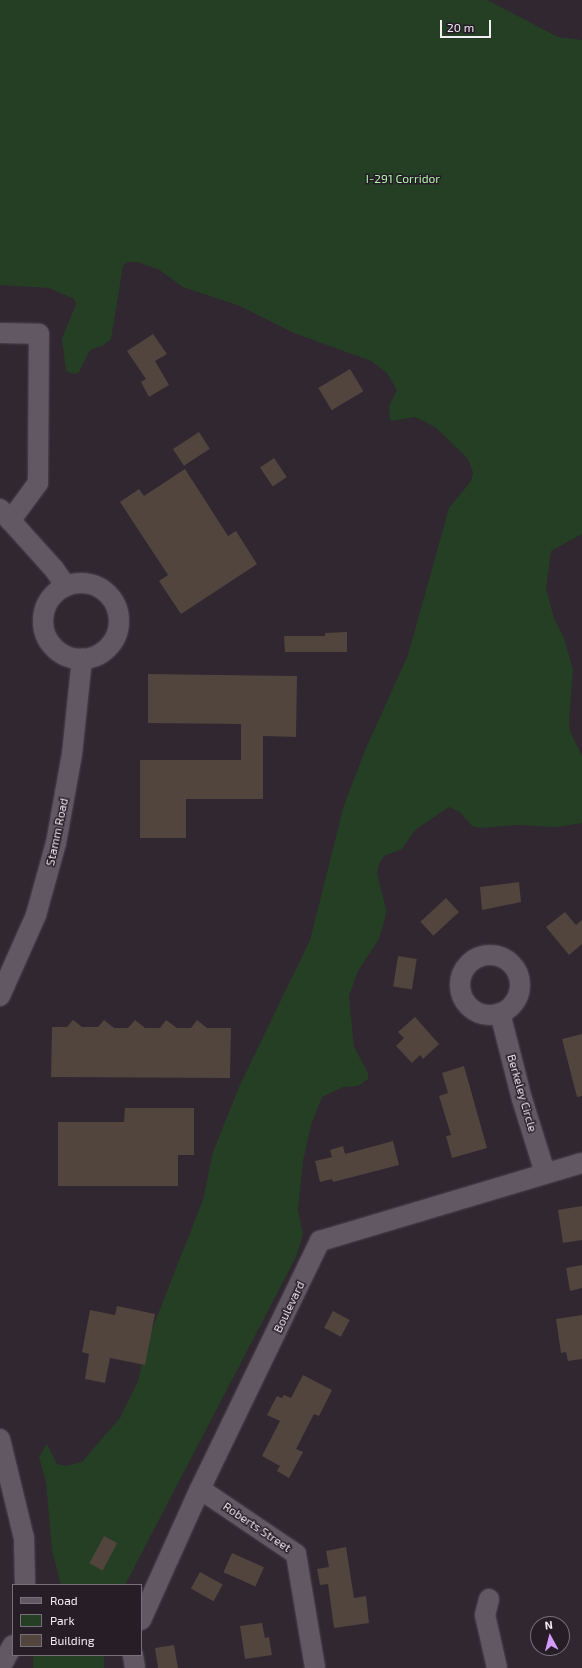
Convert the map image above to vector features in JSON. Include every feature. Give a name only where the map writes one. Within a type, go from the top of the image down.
[{"type":"street","points":[[0,333],[39,334],[38,483],[5,515],[54,569],[66,586]]},
{"type":"street","points":[[81,582],[96,585],[108,593],[117,605],[120,620],[117,635],[109,647],[97,656],[82,659],[67,656],[55,648],[46,636],[43,622],[46,607],[54,594],[66,586],[81,582]]},
{"type":"street","name":"Stamm Road","points":[[0,996],[36,915],[56,842],[72,754],[82,659]]},
{"type":"street","name":"Berkeley Circle","points":[[500,1013],[522,1099],[546,1173]]},
{"type":"street","name":"Boulevard","points":[[142,1618],[200,1490],[320,1241],[582,1163]]},
{"type":"street","points":[[0,1439],[24,1538],[25,1584]]},
{"type":"street","name":"Roberts Street","points":[[200,1490],[296,1554],[315,1668]]},
{"type":"street","points":[[489,1598],[485,1615],[497,1668]]},
{"type":"street","points":[[0,1668],[12,1646]]},
{"type":"street","points":[[133,1656],[135,1668]]},
{"type":"green space","name":"I-291 Corridor","points":[[0,0],[487,0],[558,37],[582,40],[582,534],[551,551],[546,589],[554,618],[564,638],[573,670],[569,721],[570,731],[582,756],[582,823],[557,827],[517,825],[481,828],[472,826],[460,812],[449,807],[415,830],[402,849],[384,856],[379,864],[377,874],[386,909],[385,918],[379,939],[358,971],[349,996],[354,1047],[368,1073],[368,1079],[358,1086],[343,1087],[322,1097],[311,1125],[303,1161],[298,1210],[303,1235],[296,1257],[126,1584],[61,1584],[52,1550],[46,1482],[39,1457],[47,1444],[57,1464],[66,1466],[82,1462],[120,1418],[138,1381],[147,1342],[203,1200],[213,1152],[239,1087],[310,940],[344,805],[366,748],[408,655],[449,508],[471,481],[473,472],[468,459],[435,427],[415,417],[392,421],[390,419],[389,406],[397,390],[387,373],[371,361],[294,333],[240,306],[183,287],[158,269],[137,262],[127,262],[123,266],[111,339],[104,345],[90,350],[79,372],[74,374],[66,371],[62,339],[76,304],[74,299],[49,288],[0,285]]},
{"type":"green space","points":[[33,1656],[104,1656],[104,1668],[33,1668]]},
{"type":"building","points":[[153,334],[167,354],[155,361],[169,385],[149,397],[141,382],[146,379],[127,351]]},
{"type":"building","points":[[350,369],[363,391],[332,410],[318,388]]},
{"type":"building","points":[[199,432],[210,449],[184,466],[173,449]]},
{"type":"building","points":[[274,458],[287,477],[273,487],[260,468]]},
{"type":"building","points":[[185,469],[228,536],[236,531],[257,564],[181,614],[159,581],[168,575],[120,502],[139,489],[144,496]]},
{"type":"building","points":[[347,632],[347,652],[285,652],[284,636],[325,636],[325,633]]},
{"type":"building","points":[[148,674],[297,676],[296,737],[263,736],[263,799],[186,799],[186,838],[140,838],[140,760],[241,760],[241,724],[148,723]]},
{"type":"building","points":[[519,882],[521,902],[482,910],[480,887]]},
{"type":"building","points":[[446,898],[459,912],[433,936],[420,922]]},
{"type":"building","points":[[565,912],[576,925],[582,920],[582,944],[569,955],[546,927]]},
{"type":"building","points":[[398,956],[417,959],[412,990],[393,987]]},
{"type":"building","points":[[415,1017],[439,1044],[423,1059],[420,1055],[412,1063],[396,1046],[404,1038],[398,1032]]},
{"type":"building","points":[[73,1020],[82,1027],[98,1027],[104,1020],[114,1028],[128,1028],[135,1020],[145,1028],[160,1028],[166,1020],[177,1028],[191,1028],[197,1020],[207,1028],[231,1028],[230,1078],[51,1077],[52,1027],[67,1027]]},
{"type":"building","points":[[582,1034],[582,1096],[577,1097],[562,1039]]},
{"type":"building","points":[[464,1066],[487,1148],[452,1158],[446,1136],[451,1135],[439,1096],[448,1093],[442,1073]]},
{"type":"building","points":[[125,1108],[194,1108],[194,1155],[178,1155],[178,1186],[58,1186],[58,1122],[124,1122]]},
{"type":"building","points":[[393,1141],[399,1165],[333,1182],[332,1179],[320,1182],[315,1161],[332,1157],[330,1150],[343,1146],[345,1154]]},
{"type":"building","points":[[582,1206],[582,1240],[563,1243],[558,1210]]},
{"type":"building","points":[[582,1265],[582,1288],[570,1291],[566,1268]]},
{"type":"building","points":[[117,1306],[155,1314],[145,1365],[110,1358],[105,1383],[85,1379],[89,1354],[82,1352],[90,1310],[115,1315]]},
{"type":"building","points":[[333,1311],[350,1320],[341,1337],[324,1328]]},
{"type":"building","points":[[582,1315],[582,1359],[568,1361],[566,1352],[561,1353],[556,1319]]},
{"type":"building","points":[[303,1375],[332,1390],[319,1416],[314,1414],[296,1449],[303,1452],[289,1478],[277,1471],[280,1466],[262,1456],[280,1421],[267,1415],[277,1396],[282,1398],[284,1395],[291,1398]]},
{"type":"building","points":[[104,1536],[117,1543],[103,1570],[89,1563]]},
{"type":"building","points":[[346,1547],[354,1598],[366,1596],[369,1623],[334,1628],[328,1584],[320,1585],[317,1569],[329,1567],[326,1551]]},
{"type":"building","points":[[232,1553],[264,1567],[255,1586],[223,1572]]},
{"type":"building","points":[[200,1572],[223,1585],[214,1601],[191,1589]]},
{"type":"building","points":[[262,1623],[265,1638],[269,1637],[272,1655],[245,1659],[240,1626]]},
{"type":"building","points":[[174,1645],[178,1668],[158,1668],[155,1648]]}]
